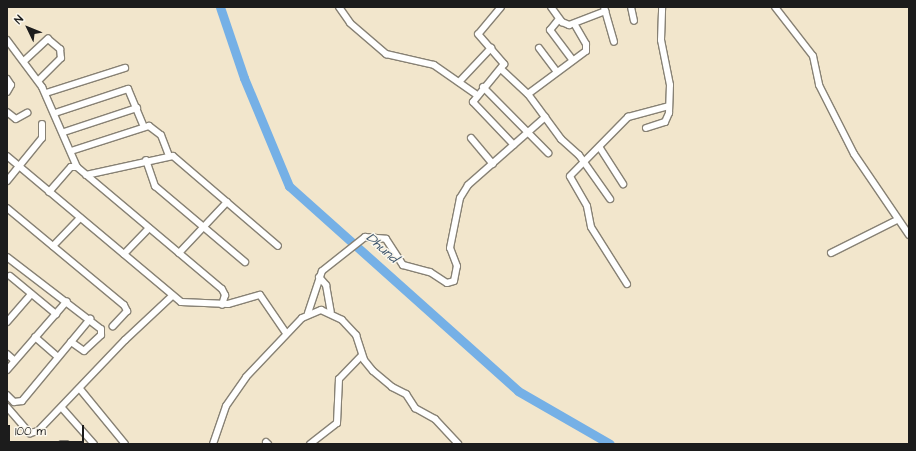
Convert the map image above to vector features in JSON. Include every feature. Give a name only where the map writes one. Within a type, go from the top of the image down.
[{"type":"street","points":[[339,7],[350,22],[386,54],[434,65],[477,95]]},
{"type":"street","points":[[501,7],[478,34],[504,60],[501,69],[483,87],[477,95],[474,104],[514,145]]},
{"type":"street","points":[[528,94],[558,72],[587,47],[575,25],[559,19],[551,7]]},
{"type":"street","points":[[631,7],[634,21]]},
{"type":"street","points":[[646,128],[665,122],[669,106],[670,85],[661,40],[662,7]]},
{"type":"street","points":[[775,7],[813,56],[820,85],[854,154],[909,236]]},
{"type":"street","points":[[575,25],[604,9],[614,42]]},
{"type":"street","points":[[559,19],[550,30],[573,60]]},
{"type":"street","points":[[24,61],[48,39],[60,49],[61,58],[39,80]]},
{"type":"street","points":[[7,40],[39,80],[64,132],[78,167],[222,289],[225,295],[222,304]]},
{"type":"street","points":[[459,82],[491,48]]},
{"type":"street","points":[[540,48],[558,72]]},
{"type":"street","points":[[46,94],[125,68]]},
{"type":"street","points":[[501,69],[528,94],[560,139],[577,153],[585,162],[610,199]]},
{"type":"street","points":[[7,79],[11,86],[7,92]]},
{"type":"street","points":[[483,87],[548,153]]},
{"type":"street","points":[[55,113],[128,89],[144,127]]},
{"type":"street","points":[[627,284],[591,227],[587,206],[571,180],[573,172],[600,148],[628,117],[669,106]]},
{"type":"street","points":[[64,132],[137,108]]},
{"type":"street","points":[[7,112],[16,119],[27,113]]},
{"type":"street","points":[[213,444],[232,396],[286,333],[308,313],[319,277],[356,242],[370,236],[386,239],[403,265],[430,272],[451,284],[457,266],[450,248],[460,198],[492,164],[545,117]]},
{"type":"street","points":[[7,181],[42,138],[42,124]]},
{"type":"street","points":[[72,151],[144,127],[158,131],[169,156]]},
{"type":"street","points":[[470,138],[492,164]]},
{"type":"street","points":[[600,148],[623,184]]},
{"type":"street","points":[[7,156],[172,296],[185,304],[222,304],[260,295],[286,333]]},
{"type":"street","points":[[86,175],[146,160],[169,156],[176,158],[278,246]]},
{"type":"street","points":[[146,160],[155,186],[245,262]]},
{"type":"street","points":[[49,192],[69,169],[78,167]]},
{"type":"street","points":[[179,253],[227,202]]},
{"type":"street","points":[[7,208],[126,309],[113,326]]},
{"type":"street","points":[[53,246],[80,218]]},
{"type":"street","points":[[831,253],[897,220]]},
{"type":"street","points":[[124,254],[149,228]]},
{"type":"street","points":[[7,257],[67,301],[101,329],[100,335],[84,351],[71,342]]},
{"type":"street","points":[[19,266],[8,278],[56,314]]},
{"type":"street","points":[[319,277],[326,285],[331,312],[352,330],[362,355],[373,371],[392,388],[406,394],[415,408],[435,418],[458,444]]},
{"type":"street","points":[[7,322],[31,294]]},
{"type":"street","points":[[7,407],[33,434],[62,408],[172,296]]},
{"type":"street","points":[[7,370],[14,360],[67,301]]},
{"type":"street","points":[[308,313],[331,312]]},
{"type":"street","points":[[7,395],[14,402],[22,400],[90,319]]},
{"type":"street","points":[[35,337],[58,357]]},
{"type":"street","points":[[7,354],[14,360]]},
{"type":"street","points":[[310,444],[337,423],[339,379],[362,355]]},
{"type":"street","points":[[80,389],[125,444]]},
{"type":"street","points":[[62,408],[94,444]]},
{"type":"street","points":[[317,438],[322,444]]},
{"type":"waterway","name":"Dhund","points":[[220,7],[244,78],[289,186],[518,391],[610,444]]}]
